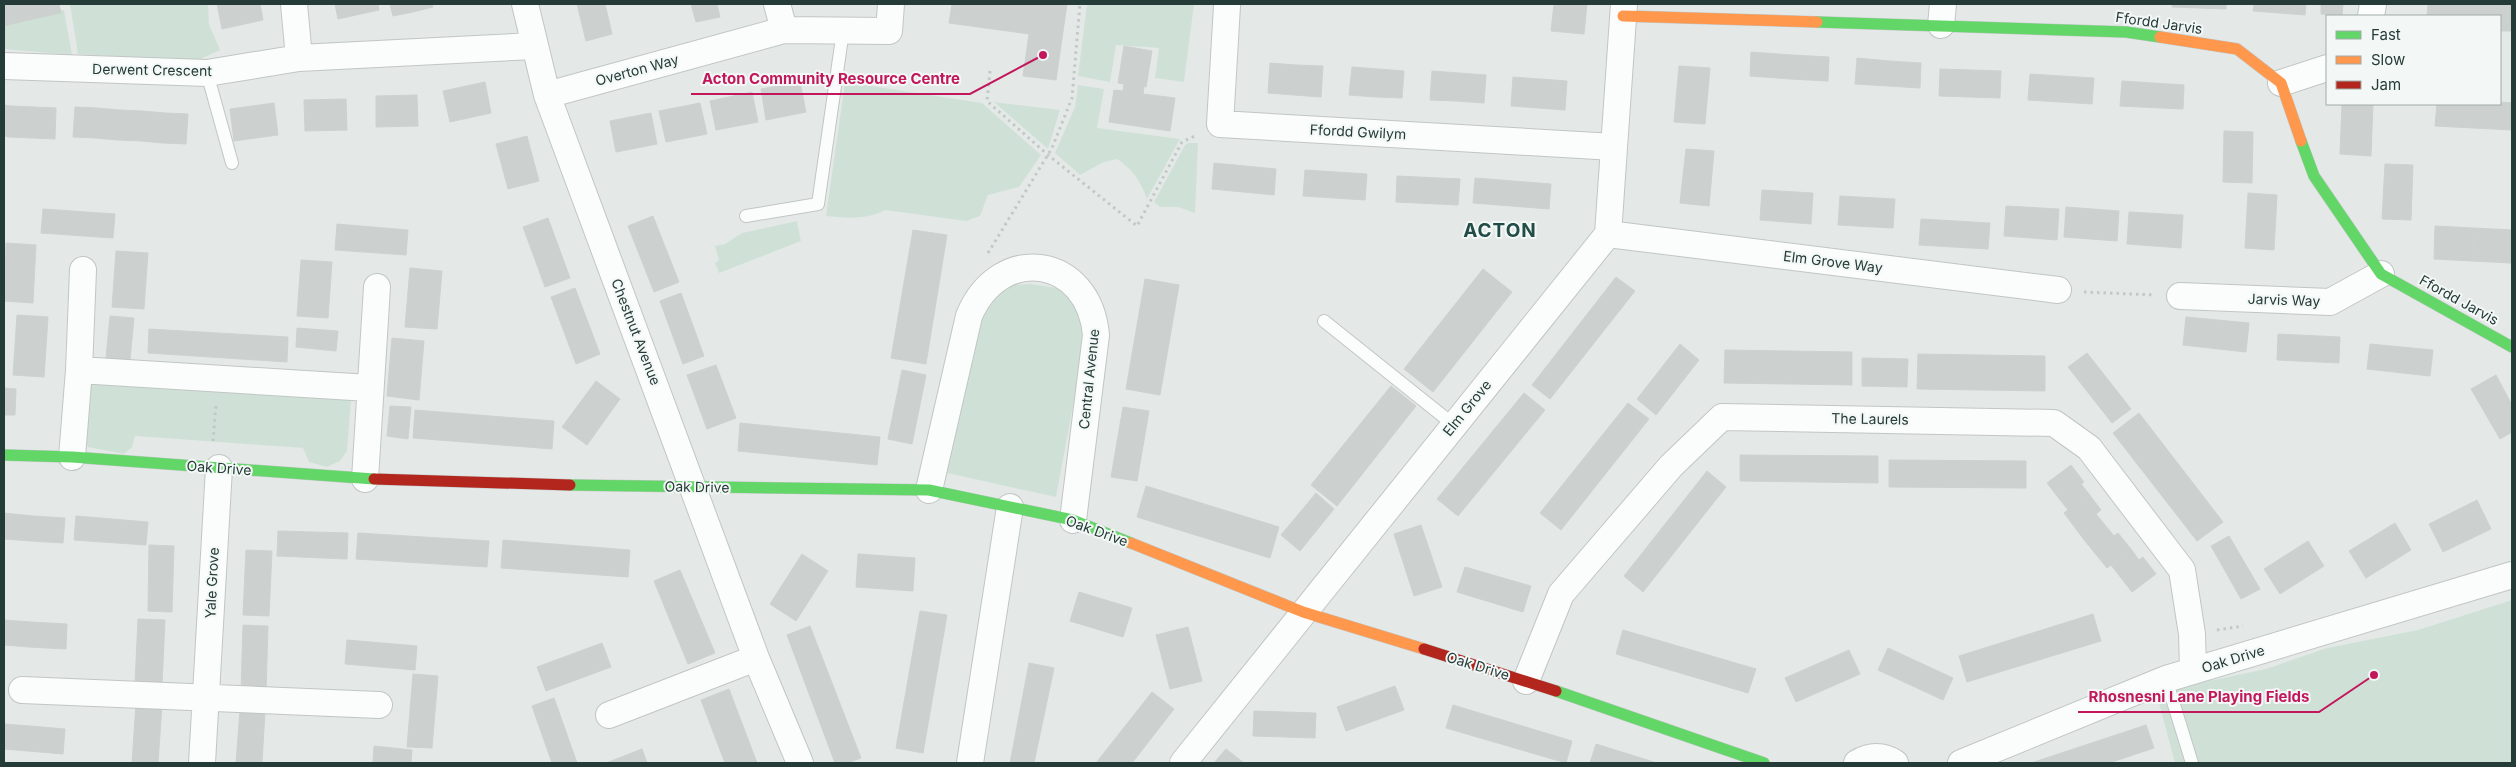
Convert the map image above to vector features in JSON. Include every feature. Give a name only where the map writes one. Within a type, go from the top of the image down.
[{"type":"street","points":[[294,4],[299,58]]},
{"type":"street","name":"Chestnut Avenue","points":[[525,4],[534,46],[548,95],[695,488],[756,658],[800,763]]},
{"type":"street","points":[[776,4],[784,30]]},
{"type":"street","name":"Overton Way","points":[[548,95],[784,30],[888,31],[891,4]]},
{"type":"street","points":[[1220,124],[1227,6]]},
{"type":"street","points":[[1608,234],[1623,10]]},
{"type":"street","name":"Ffordd Jarvis","points":[[1623,10],[1942,14],[2126,32],[2237,49],[2281,83],[2314,176],[2381,274],[2512,347]]},
{"type":"street","name":"Derwent Crescent","points":[[4,66],[207,73],[299,58],[534,46]]},
{"type":"street","points":[[2281,83],[2326,68]]},
{"type":"street","name":"Ffordd Gwilym","points":[[1220,124],[1614,147]]},
{"type":"street","name":"Elm Grove Way","points":[[1608,234],[2058,290]]},
{"type":"street","name":"Elm Grove","points":[[1182,763],[1608,234]]},
{"type":"street","name":"Central Avenue","points":[[928,490],[970,316],[977,299],[989,284],[1004,274],[1022,268],[1040,268],[1058,273],[1073,282],[1087,298],[1095,318],[1096,335],[1073,520]]},
{"type":"street","points":[[72,457],[79,370],[83,270]]},
{"type":"street","name":"Jarvis Way","points":[[2180,296],[2330,302],[2381,274]]},
{"type":"street","points":[[365,479],[377,287]]},
{"type":"street","points":[[79,370],[370,388]]},
{"type":"street","name":"The Laurels","points":[[1526,682],[1561,594],[1671,466],[1722,416],[2054,423],[2089,448],[2182,570],[2192,634],[2192,671]]},
{"type":"street","name":"Oak Drive","points":[[4,455],[72,457],[365,479],[695,488],[928,490],[1073,520],[1303,612],[1526,682],[1764,763]]},
{"type":"street","name":"Yale Grove","points":[[202,763],[215,468]]},
{"type":"street","points":[[970,763],[1010,507]]},
{"type":"street","name":"Oak Drive","points":[[1961,763],[2166,679],[2512,574]]},
{"type":"street","points":[[609,715],[756,658]]},
{"type":"street","points":[[22,690],[379,705]]},
{"type":"street","points":[[1857,763],[1873,757],[1883,757],[1895,763]]},
{"type":"lane","points":[[746,216],[818,204],[844,31]]},
{"type":"lane","points":[[207,73],[232,163]]},
{"type":"lane","points":[[1324,321],[1454,425]]},
{"type":"lane","points":[[2166,679],[2192,763]]},
{"type":"path","points":[[984,259],[1048,155],[1072,98],[1080,4]]},
{"type":"path","points":[[990,72],[987,101],[1048,155],[1137,226],[1182,142],[1220,124]]},
{"type":"path","points":[[2058,290],[2180,296]]},
{"type":"path","points":[[215,468],[218,379]]},
{"type":"green space","points":[[70,4],[208,4],[209,24],[220,50],[188,65],[114,60],[111,56],[78,54]]},
{"type":"green space","points":[[1087,4],[1194,4],[1184,82],[1155,78],[1159,48],[1116,45],[1110,82],[1078,76]]},
{"type":"green space","points":[[64,10],[72,55],[4,49],[4,23]]},
{"type":"green space","points":[[845,82],[982,103],[1041,155],[1019,187],[988,195],[980,216],[966,221],[885,210],[864,217],[826,216]]},
{"type":"green space","points":[[1078,85],[1104,89],[1097,128],[1180,139],[1147,199],[1142,186],[1135,176],[1117,159],[1104,162],[1080,175],[1055,153],[1075,107]]},
{"type":"green space","points":[[994,102],[1060,110],[1048,149]]},
{"type":"green space","points":[[1188,143],[1198,143],[1195,213],[1178,207],[1160,207],[1154,202],[1185,145]]},
{"type":"green space","points":[[797,221],[801,241],[719,273],[715,263],[719,260],[715,246],[725,244],[742,233]]},
{"type":"green space","points":[[1031,284],[1064,289],[1087,330],[1056,497],[947,473],[973,328],[994,294],[1012,285]]},
{"type":"green space","points":[[104,380],[351,399],[347,451],[340,461],[327,467],[309,462],[303,448],[135,436],[132,447],[124,454],[88,447],[81,434],[85,394],[93,384]]},
{"type":"green space","points":[[2512,600],[2512,763],[2175,763],[2156,692],[2266,669],[2327,648],[2418,630]]},
{"type":"building","points":[[4,4],[20,4],[24,21],[4,26]]},
{"type":"building","points":[[20,4],[59,4],[61,13],[24,21]]},
{"type":"building","points":[[217,4],[260,4],[263,20],[222,29]]},
{"type":"building","points":[[335,4],[378,4],[379,10],[338,19]]},
{"type":"building","points":[[390,4],[411,4],[413,12],[393,16]]},
{"type":"building","points":[[411,4],[432,4],[433,7],[413,12]]},
{"type":"building","points":[[577,4],[605,4],[612,34],[586,41]]},
{"type":"building","points":[[691,4],[717,4],[720,17],[696,22]]},
{"type":"building","points":[[952,4],[1067,4],[1056,80],[1023,76],[1029,34],[949,23]]},
{"type":"building","points":[[1554,4],[1587,4],[1584,34],[1551,31]]},
{"type":"building","points":[[2172,4],[2226,4],[2226,9],[2172,7]]},
{"type":"building","points":[[2254,4],[2306,4],[2305,15],[2253,11]]},
{"type":"building","points":[[2321,4],[2343,4],[2342,15],[2321,14]]},
{"type":"building","points":[[2428,4],[2512,4],[2512,31],[2501,31],[2501,15],[2427,15]]},
{"type":"building","points":[[1124,46],[1152,51],[1146,87],[1144,86],[1143,94],[1175,98],[1170,131],[1109,122],[1114,90],[1123,91],[1124,84],[1118,83]]},
{"type":"building","points":[[1751,52],[1792,55],[1790,79],[1750,76]]},
{"type":"building","points":[[1792,55],[1829,57],[1828,81],[1790,79]]},
{"type":"building","points":[[1857,58],[1889,61],[1888,86],[1855,84]]},
{"type":"building","points":[[1889,61],[1921,63],[1920,88],[1888,86]]},
{"type":"building","points":[[1270,63],[1296,65],[1294,95],[1268,93]]},
{"type":"building","points":[[1296,65],[1323,66],[1321,97],[1294,95]]},
{"type":"building","points":[[1679,66],[1710,68],[1705,124],[1674,122]]},
{"type":"building","points":[[1352,67],[1378,69],[1376,97],[1349,95]]},
{"type":"building","points":[[1378,69],[1404,71],[1402,98],[1376,97]]},
{"type":"building","points":[[1940,69],[2001,71],[2000,98],[1939,96]]},
{"type":"building","points":[[1432,71],[1459,73],[1457,101],[1430,100]]},
{"type":"building","points":[[1459,73],[1486,75],[1484,103],[1457,101]]},
{"type":"building","points":[[2030,74],[2094,78],[2092,104],[2028,100]]},
{"type":"building","points":[[1513,77],[1540,79],[1538,108],[1511,106]]},
{"type":"building","points":[[1540,79],[1567,81],[1565,110],[1538,108]]},
{"type":"building","points":[[2122,81],[2184,85],[2183,109],[2120,106]]},
{"type":"building","points":[[485,82],[491,113],[450,122],[443,91]]},
{"type":"building","points":[[800,82],[806,112],[766,120],[761,89]]},
{"type":"building","points":[[752,92],[758,122],[716,130],[710,101]]},
{"type":"building","points":[[417,95],[418,126],[376,127],[376,96]]},
{"type":"building","points":[[346,99],[347,130],[305,131],[304,100]]},
{"type":"building","points":[[2501,102],[2512,103],[2512,130],[2435,126],[2437,105],[2501,105]]},
{"type":"building","points":[[274,103],[278,135],[234,141],[230,109]]},
{"type":"building","points":[[700,103],[707,134],[666,142],[659,111]]},
{"type":"building","points":[[4,105],[11,106],[9,137],[4,136]]},
{"type":"building","points":[[2342,105],[2373,105],[2371,156],[2340,154]]},
{"type":"building","points":[[11,106],[34,107],[32,138],[9,137]]},
{"type":"building","points":[[34,107],[56,108],[55,139],[32,138]]},
{"type":"building","points":[[75,107],[97,108],[95,138],[73,137]]},
{"type":"building","points":[[97,108],[120,110],[118,140],[95,138]]},
{"type":"building","points":[[120,110],[142,111],[141,141],[118,140]]},
{"type":"building","points":[[142,111],[165,113],[163,143],[141,141]]},
{"type":"building","points":[[165,113],[188,114],[186,144],[163,143]]},
{"type":"building","points":[[651,113],[657,144],[616,152],[610,121]]},
{"type":"building","points":[[2224,131],[2253,132],[2252,183],[2223,182]]},
{"type":"building","points":[[527,136],[539,181],[508,189],[496,144]]},
{"type":"building","points":[[1686,149],[1714,151],[1709,206],[1680,203]]},
{"type":"building","points":[[1214,163],[1276,169],[1274,195],[1212,189]]},
{"type":"building","points":[[2385,164],[2413,165],[2411,220],[2382,219]]},
{"type":"building","points":[[1305,170],[1367,174],[1365,200],[1303,196]]},
{"type":"building","points":[[1397,176],[1460,179],[1458,205],[1396,202]]},
{"type":"building","points":[[1475,178],[1551,184],[1549,209],[1473,203]]},
{"type":"building","points":[[1762,190],[1813,193],[1811,224],[1760,220]]},
{"type":"building","points":[[2248,193],[2277,195],[2274,250],[2245,248]]},
{"type":"building","points":[[1840,196],[1895,199],[1893,228],[1838,225]]},
{"type":"building","points":[[2006,206],[2059,209],[2057,240],[2004,236]]},
{"type":"building","points":[[2066,207],[2119,211],[2117,241],[2064,237]]},
{"type":"building","points":[[43,209],[115,214],[113,238],[41,233]]},
{"type":"building","points":[[2129,212],[2183,215],[2181,248],[2127,244]]},
{"type":"building","points":[[653,216],[679,282],[654,292],[628,226]]},
{"type":"building","points":[[548,218],[570,278],[545,287],[523,227]]},
{"type":"building","points":[[1921,219],[1990,223],[1988,249],[1919,245]]},
{"type":"building","points":[[337,224],[408,230],[406,255],[335,250]]},
{"type":"building","points":[[2435,226],[2474,228],[2472,261],[2434,259]]},
{"type":"building","points":[[2474,228],[2512,230],[2511,263],[2472,261]]},
{"type":"building","points":[[913,230],[947,235],[926,364],[891,358]]},
{"type":"building","points":[[6,243],[36,245],[33,303],[4,301]]},
{"type":"building","points":[[116,251],[148,253],[144,309],[112,307]]},
{"type":"building","points":[[301,260],[332,262],[328,318],[297,316]]},
{"type":"building","points":[[410,268],[442,271],[437,329],[405,327]]},
{"type":"building","points":[[1483,269],[1512,292],[1433,392],[1404,369]]},
{"type":"building","points":[[1616,277],[1635,291],[1550,399],[1532,385]]},
{"type":"building","points":[[1145,279],[1179,285],[1160,395],[1126,389]]},
{"type":"building","points":[[575,288],[600,354],[576,364],[551,297]]},
{"type":"building","points":[[681,293],[704,356],[683,364],[660,301]]},
{"type":"building","points":[[17,315],[48,317],[44,377],[13,375]]},
{"type":"building","points":[[110,316],[134,318],[130,360],[106,358]]},
{"type":"building","points":[[2186,317],[2249,323],[2246,352],[2183,345]]},
{"type":"building","points":[[297,328],[338,331],[336,351],[296,347]]},
{"type":"building","points":[[149,329],[288,337],[287,362],[148,353]]},
{"type":"building","points":[[2278,334],[2340,337],[2339,363],[2277,360]]},
{"type":"building","points":[[392,338],[424,341],[419,400],[387,396]]},
{"type":"building","points":[[1680,344],[1699,360],[1656,415],[1637,399]]},
{"type":"building","points":[[2370,344],[2433,350],[2430,376],[2367,369]]},
{"type":"building","points":[[1725,350],[1852,352],[1852,385],[1724,383]]},
{"type":"building","points":[[2087,353],[2131,409],[2112,423],[2068,367]]},
{"type":"building","points":[[1918,354],[2045,356],[2045,391],[1917,389]]},
{"type":"building","points":[[1862,358],[1908,359],[1907,387],[1862,386]]},
{"type":"building","points":[[716,365],[736,418],[707,429],[687,375]]},
{"type":"building","points":[[902,370],[926,375],[912,444],[888,439]]},
{"type":"building","points":[[2496,375],[2512,405],[2512,432],[2500,439],[2471,389]]},
{"type":"building","points":[[596,381],[620,399],[587,445],[562,427]]},
{"type":"building","points":[[1391,386],[1416,406],[1337,506],[1311,485]]},
{"type":"building","points":[[4,388],[16,389],[15,415],[4,415]]},
{"type":"building","points":[[1524,393],[1545,410],[1458,516],[1437,499]]},
{"type":"building","points":[[1628,403],[1649,419],[1561,530],[1540,513]]},
{"type":"building","points":[[390,406],[411,407],[408,439],[387,436]]},
{"type":"building","points":[[1123,407],[1149,411],[1137,481],[1111,477]]},
{"type":"building","points":[[415,410],[554,421],[552,449],[413,438]]},
{"type":"building","points":[[2139,413],[2223,522],[2197,541],[2113,433]]},
{"type":"building","points":[[740,423],[880,437],[877,465],[738,451]]},
{"type":"building","points":[[1740,455],[1878,456],[1878,483],[1740,481]]},
{"type":"building","points":[[1889,460],[2026,461],[2026,488],[1889,487]]},
{"type":"building","points":[[2071,465],[2084,482],[2081,484],[2089,494],[2068,510],[2047,483]]},
{"type":"building","points":[[1707,471],[1726,487],[1643,592],[1624,576]]},
{"type":"building","points":[[1146,486],[1279,527],[1270,558],[1137,517]]},
{"type":"building","points":[[1316,493],[1334,509],[1300,551],[1281,535]]},
{"type":"building","points":[[2089,494],[2101,510],[2096,514],[2105,525],[2085,541],[2064,513]]},
{"type":"building","points":[[2477,500],[2491,529],[2443,552],[2429,524]]},
{"type":"building","points":[[4,513],[33,516],[31,541],[4,539]]},
{"type":"building","points":[[33,516],[65,518],[63,543],[31,541]]},
{"type":"building","points":[[76,516],[148,522],[146,545],[74,540]]},
{"type":"building","points":[[2395,523],[2411,550],[2366,578],[2349,551]]},
{"type":"building","points":[[1421,525],[1442,587],[1414,596],[1394,534]]},
{"type":"building","points":[[2105,525],[2114,536],[2118,533],[2131,549],[2107,568],[2085,541]]},
{"type":"building","points":[[278,531],[348,533],[347,559],[277,556]]},
{"type":"building","points":[[358,533],[489,541],[487,567],[356,559]]},
{"type":"building","points":[[2229,536],[2260,589],[2241,599],[2211,546]]},
{"type":"building","points":[[503,540],[630,550],[628,577],[501,568]]},
{"type":"building","points":[[2308,541],[2324,566],[2280,594],[2264,569]]},
{"type":"building","points":[[149,545],[174,546],[172,612],[148,611]]},
{"type":"building","points":[[2131,549],[2139,560],[2143,557],[2156,574],[2132,592],[2111,565]]},
{"type":"building","points":[[246,550],[272,551],[269,616],[243,615]]},
{"type":"building","points":[[802,554],[828,571],[796,621],[770,604]]},
{"type":"building","points":[[858,554],[915,558],[913,591],[856,587]]},
{"type":"building","points":[[1465,567],[1531,586],[1523,612],[1457,592]]},
{"type":"building","points":[[680,570],[715,653],[688,664],[654,581]]},
{"type":"building","points":[[1079,592],[1132,608],[1123,637],[1070,621]]},
{"type":"building","points":[[920,611],[947,615],[923,753],[896,748]]},
{"type":"building","points":[[2093,614],[2101,641],[1967,682],[1959,656]]},
{"type":"building","points":[[138,619],[165,620],[162,685],[135,684]]},
{"type":"building","points":[[4,620],[31,622],[29,647],[4,645]]},
{"type":"building","points":[[31,622],[67,624],[66,649],[29,647]]},
{"type":"building","points":[[243,625],[268,626],[266,693],[241,692]]},
{"type":"building","points":[[810,626],[861,758],[847,763],[835,763],[787,635]]},
{"type":"building","points":[[1188,627],[1202,681],[1170,689],[1156,635]]},
{"type":"building","points":[[1623,630],[1756,669],[1748,693],[1616,654]]},
{"type":"building","points":[[347,640],[417,646],[415,670],[345,664]]},
{"type":"building","points":[[602,643],[611,667],[546,691],[537,667]]},
{"type":"building","points":[[1888,648],[1953,678],[1943,700],[1878,670]]},
{"type":"building","points":[[1849,650],[1860,674],[1796,702],[1785,678]]},
{"type":"building","points":[[1029,663],[1054,668],[1034,763],[1010,763]]},
{"type":"building","points":[[413,674],[438,676],[432,748],[407,747]]},
{"type":"building","points":[[1395,686],[1404,710],[1346,731],[1337,707]]},
{"type":"building","points":[[729,689],[757,763],[725,763],[701,700]]},
{"type":"building","points":[[1152,692],[1174,709],[1132,763],[1096,763]]},
{"type":"building","points":[[554,698],[577,763],[552,763],[532,706]]},
{"type":"building","points":[[136,704],[162,705],[158,763],[132,763]]},
{"type":"building","points":[[1453,705],[1572,741],[1566,763],[1446,728]]},
{"type":"building","points":[[240,710],[265,711],[262,763],[236,763]]},
{"type":"building","points":[[1254,711],[1316,713],[1315,738],[1253,736]]},
{"type":"building","points":[[4,724],[30,726],[28,751],[4,749]]},
{"type":"building","points":[[2146,725],[2154,748],[2109,763],[2031,763]]},
{"type":"building","points":[[30,726],[65,729],[63,754],[28,751]]},
{"type":"building","points":[[1596,744],[1657,763],[1590,763]]},
{"type":"building","points":[[374,746],[412,750],[411,763],[373,763]]},
{"type":"building","points":[[642,749],[647,763],[606,763]]},
{"type":"building","points":[[1226,749],[1244,763],[1214,763]]},
{"type":"traffic: fast","points":[[1817,22],[2126,32],[2160,37]]},
{"type":"traffic: fast","points":[[2301,141],[2314,176],[2381,274],[2512,347]]},
{"type":"traffic: fast","points":[[4,455],[72,457],[374,479]]},
{"type":"traffic: fast","points":[[570,485],[929,490],[1073,520],[1131,543]]},
{"type":"traffic: fast","points":[[1556,691],[1764,763]]},
{"type":"traffic: slow","points":[[1623,16],[1817,22]]},
{"type":"traffic: slow","points":[[2160,37],[2237,49],[2281,83],[2301,141]]},
{"type":"traffic: slow","points":[[1131,543],[1303,612],[1424,649]]},
{"type":"traffic: jam","points":[[374,479],[570,485]]},
{"type":"traffic: jam","points":[[1424,649],[1556,691]]},
{"type":"place","name":"Acton Community Resource Centre","points":[[1043,55]]},
{"type":"place","name":"Rhosnesni Lane Playing Fields","points":[[2374,675]]},
{"type":"district","name":"ACTON","points":[[1500,230]]}]
